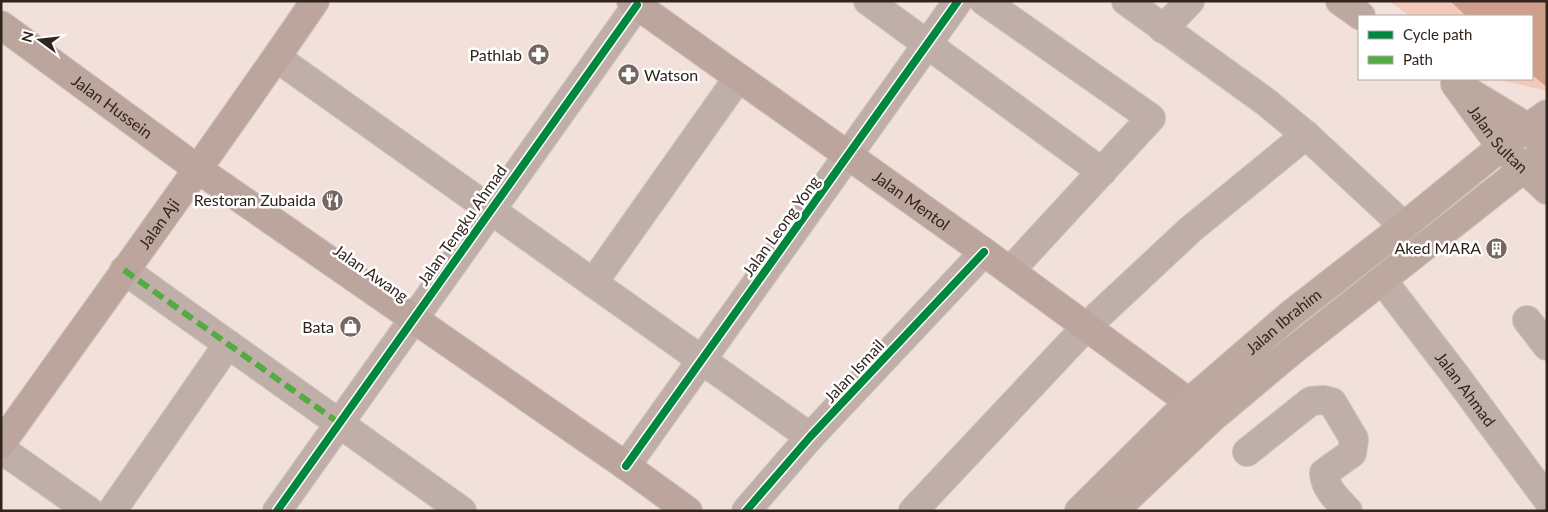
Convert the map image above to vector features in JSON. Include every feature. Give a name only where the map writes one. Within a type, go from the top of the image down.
[{"type":"highway","points":[[1340,1],[1360,15]]},
{"type":"highway","name":"Jalan Sultan","points":[[1452,81],[1537,120],[1547,146]]},
{"type":"highway","name":"Jalan Sultan","points":[[1452,81],[1501,147],[1547,190]]},
{"type":"highway","name":"Jalan Ibrahim","points":[[1079,511],[1189,402],[1291,314],[1537,120]]},
{"type":"highway","name":"Jalan Ibrahim","points":[[1114,511],[1211,419],[1292,351],[1547,150]]},
{"type":"main road","name":"Jalan Aji","points":[[1,444],[124,270],[199,170],[315,1]]},
{"type":"main road","name":"Jalan Mentol","points":[[634,3],[984,252],[1189,402]]},
{"type":"main road","name":"Jalan Hussein","points":[[1,25],[199,170]]},
{"type":"main road","name":"Jalan Awang","points":[[199,170],[688,511]]},
{"type":"street","points":[[868,1],[1102,172]]},
{"type":"street","name":"Jalan Leong Yong","points":[[626,466],[958,1]]},
{"type":"street","points":[[984,1],[1151,118],[1010,271]]},
{"type":"street","points":[[1126,1],[1266,102],[1306,135],[1404,226]]},
{"type":"street","points":[[1163,29],[1190,1]]},
{"type":"street","name":"Jalan Tengku Ahmad","points":[[276,511],[634,3]]},
{"type":"street","points":[[277,58],[810,437]]},
{"type":"street","points":[[593,283],[738,78]]},
{"type":"street","points":[[913,511],[1086,326],[1191,230],[1306,135]]},
{"type":"street","name":"Jalan Ismail","points":[[746,511],[810,437],[984,252]]},
{"type":"street","points":[[124,270],[339,423],[446,506]]},
{"type":"street","name":"Jalan Ahmad","points":[[1382,281],[1456,376],[1547,499]]},
{"type":"street","points":[[1527,320],[1547,346]]},
{"type":"street","points":[[112,511],[228,344]]},
{"type":"street","points":[[1247,452],[1311,401],[1324,400],[1332,402],[1354,439],[1352,453],[1324,473],[1325,481],[1331,494],[1348,511]]},
{"type":"street","points":[[1,449],[89,511]]},
{"type":"shaded area","points":[[1389,1],[1450,1],[1465,15],[1409,15]]},
{"type":"shaded area","points":[[1450,1],[1547,1],[1547,87],[1533,76],[1533,15],[1465,15]]},
{"type":"shaded area","points":[[1533,76],[1547,87],[1547,91],[1500,80],[1533,80]]},
{"type":"marked path","points":[[124,270],[339,423]]},
{"type":"cycle path","points":[[626,466],[958,1]]},
{"type":"cycle path","points":[[277,511],[637,5]]},
{"type":"cycle path","points":[[746,511],[810,437],[984,252]]},
{"type":"place","name":"Pathlab","points":[[538,55]]},
{"type":"place","name":"Watson","points":[[628,75]]},
{"type":"place","name":"Restoran Zubaida","points":[[332,200]]},
{"type":"place","name":"Aked MARA","points":[[1497,248]]},
{"type":"place","name":"Bata","points":[[350,327]]}]
